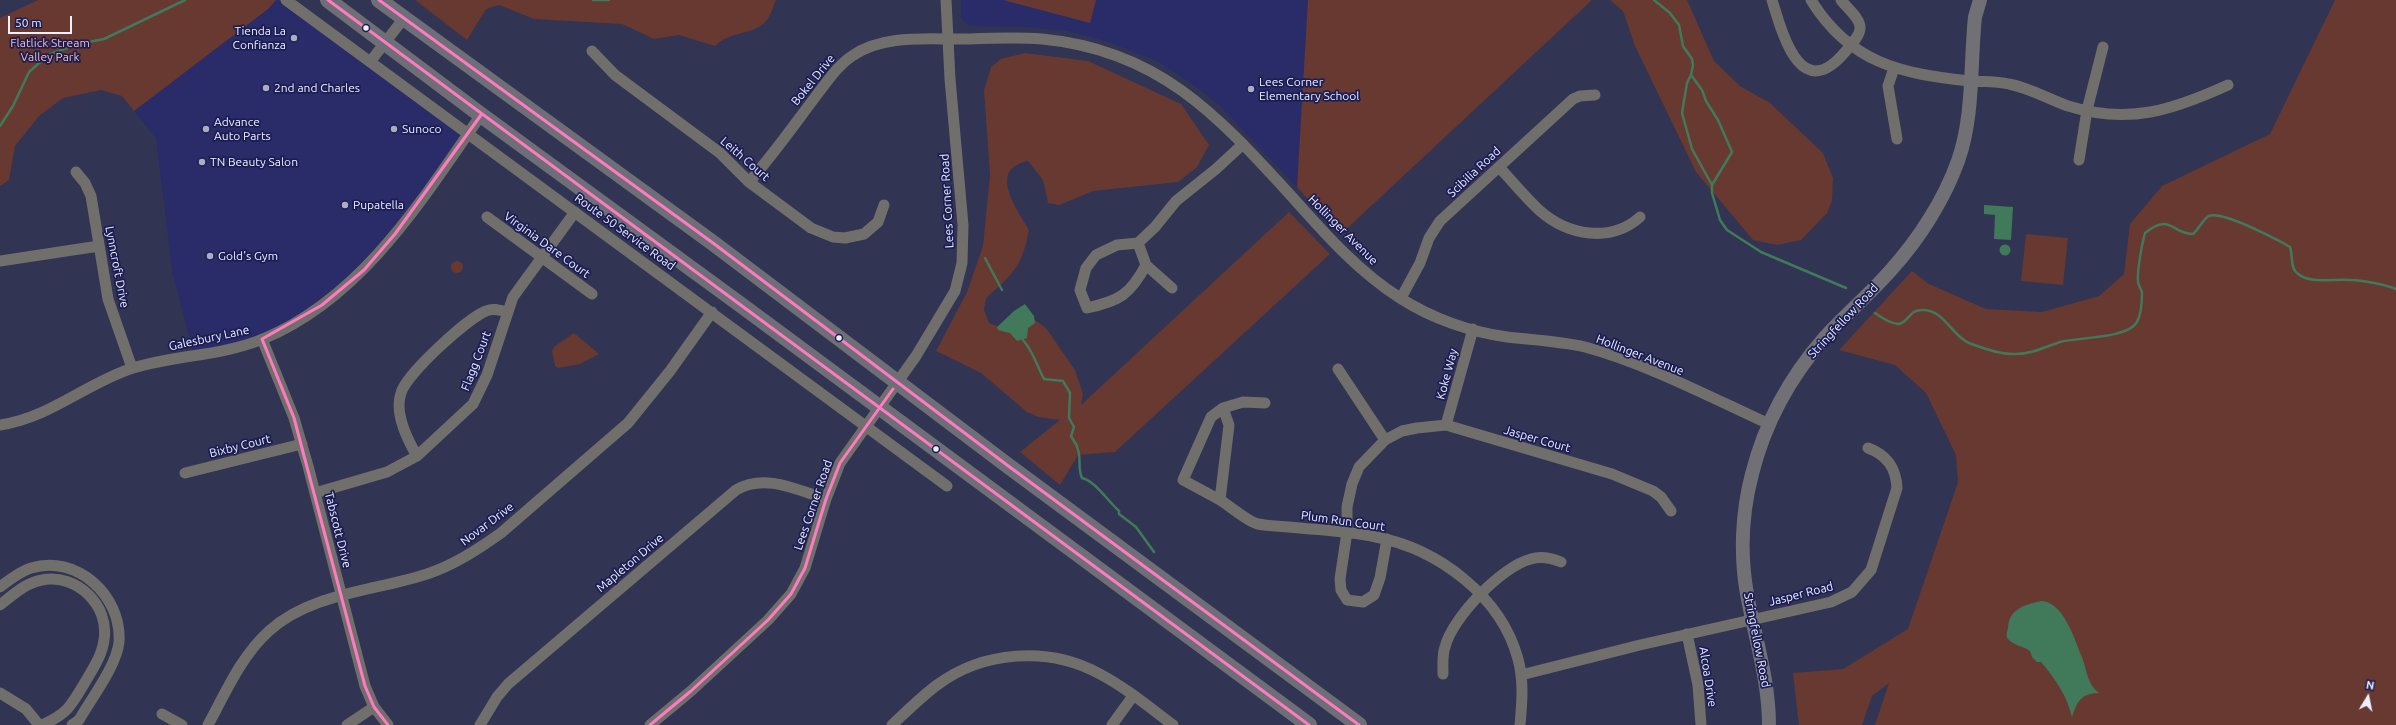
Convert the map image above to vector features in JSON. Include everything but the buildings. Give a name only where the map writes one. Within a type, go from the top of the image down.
[{"type":"highway","points":[[328,0],[481,115],[741,304],[878,408],[1309,725]]},
{"type":"highway","points":[[379,0],[713,242],[898,382],[1359,725]]},
{"type":"main road","name":"Stringfellow Road","points":[[1769,725],[1767,690],[1754,619],[1747,593],[1744,568],[1744,526],[1751,476],[1769,424],[1780,400],[1809,357],[1830,332],[1890,272],[1932,214],[1958,161],[1967,119],[1975,17],[1980,0]]},
{"type":"street","name":"Route 50 Service Road","points":[[286,0],[947,486]]},
{"type":"street","name":"Lees Corner Road","points":[[650,725],[691,691],[784,603],[805,568],[826,499],[840,463],[916,356],[955,290],[962,263],[962,194],[950,79],[946,0]]},
{"type":"street","points":[[1772,0],[1785,41],[1803,67],[1807,70],[1828,69],[1851,46],[1861,28],[1859,23],[1841,0]]},
{"type":"street","points":[[1810,0],[1828,25],[1851,46],[1894,68],[1920,75],[1970,81],[2008,83],[2025,88],[2056,101],[2087,110],[2119,115],[2148,114],[2183,104],[2228,85]]},
{"type":"street","points":[[370,62],[404,18]]},
{"type":"street","name":"Hollinger Avenue","points":[[949,39],[1043,39],[1072,43],[1118,56],[1153,71],[1182,89],[1214,114],[1358,266],[1401,298],[1437,317],[1473,329],[1506,337],[1559,342],[1609,355],[1769,424]]},
{"type":"street","name":"Bokel Drive","points":[[749,182],[764,165],[838,68],[854,54],[873,45],[891,41],[949,39]]},
{"type":"street","points":[[2079,160],[2087,110],[2102,47]]},
{"type":"street","name":"Leith Court","points":[[592,52],[615,75],[720,153],[749,182],[811,228],[833,237],[845,238],[864,234],[878,222],[884,205]]},
{"type":"street","points":[[1894,68],[1888,86],[1897,139]]},
{"type":"street","name":"Scibilia Road","points":[[1401,298],[1420,263],[1433,229],[1573,99],[1580,96],[1595,95]]},
{"type":"street","name":"Galesbury Lane","points":[[0,425],[36,416],[132,368],[219,351],[262,340],[322,305],[364,270],[395,234],[481,115]]},
{"type":"street","points":[[1146,265],[1136,285],[1122,298],[1087,308],[1080,290],[1086,268],[1096,255],[1117,245],[1138,243],[1156,228],[1176,201],[1216,169],[1243,144]]},
{"type":"street","points":[[1499,167],[1540,210],[1559,224],[1574,230],[1595,233],[1616,232],[1632,224],[1640,217]]},
{"type":"street","name":"Lynncroft Drive","points":[[76,172],[85,183],[91,196],[108,299],[132,368]]},
{"type":"street","name":"Flagg Court","points":[[315,493],[387,472],[417,456],[473,404],[487,375],[513,297],[541,256],[575,212]]},
{"type":"street","name":"Virginia Dare Court","points":[[487,217],[592,294]]},
{"type":"street","points":[[1138,243],[1146,265],[1172,288]]},
{"type":"street","points":[[0,261],[99,246]]},
{"type":"street","points":[[417,456],[405,435],[400,408],[401,392],[411,377],[440,346],[460,329],[486,311],[496,309],[507,312]]},
{"type":"street","name":"Novar Drive","points":[[208,725],[247,656],[266,634],[299,612],[342,596],[442,568],[475,551],[501,533],[628,423],[665,377],[712,312]]},
{"type":"street","name":"Koke Way","points":[[1446,425],[1473,329]]},
{"type":"street","name":"Tabscott Drive","points":[[262,340],[294,418],[302,444],[366,686],[374,707],[388,725]]},
{"type":"street","points":[[1338,370],[1385,440]]},
{"type":"street","points":[[1220,500],[1229,426],[1223,408],[1243,402],[1265,403]]},
{"type":"street","name":"Plum Run Court","points":[[1223,408],[1210,417],[1183,480],[1220,500],[1257,524],[1347,532],[1387,540],[1414,549],[1431,558],[1466,581],[1481,595],[1507,632],[1514,648],[1521,675],[1520,725]]},
{"type":"street","name":"Jasper Court","points":[[1387,540],[1380,578],[1374,595],[1363,602],[1347,600],[1341,590],[1340,579],[1347,532],[1347,507],[1352,484],[1359,467],[1385,440],[1402,431],[1446,425],[1612,474],[1653,491],[1661,497],[1671,512]]},
{"type":"street","name":"Bixby Court","points":[[185,472],[302,444]]},
{"type":"street","name":"Jasper Road","points":[[1521,675],[1840,598],[1852,592],[1866,578],[1876,556],[1897,488],[1897,478],[1889,462],[1884,456],[1868,448]]},
{"type":"street","name":"Mapleton Drive","points":[[480,725],[496,697],[508,684],[736,490],[750,484],[765,482],[826,499]]},
{"type":"street","points":[[1443,674],[1444,647],[1457,620],[1499,576],[1523,561],[1542,557],[1561,562]]},
{"type":"street","points":[[0,587],[31,568],[58,565],[85,574],[103,590],[116,613],[119,642],[112,663],[78,720],[72,725]]},
{"type":"street","points":[[0,605],[31,583],[58,579],[75,583],[83,589],[95,602],[102,617],[105,638],[99,659],[68,710],[60,717],[42,725]]},
{"type":"street","name":"Alcoa Drive","points":[[1687,634],[1698,685],[1701,725]]},
{"type":"street","points":[[892,725],[924,695],[953,674],[970,667],[1004,658],[1048,657],[1079,664],[1098,672],[1173,725]]},
{"type":"street","points":[[0,693],[26,709],[39,725]]},
{"type":"street","points":[[1112,725],[1133,696]]},
{"type":"street","points":[[347,725],[374,707]]},
{"type":"street","points":[[162,714],[182,725]]},
{"type":"shaded area","points":[[276,0],[292,4],[468,133],[364,270],[284,328],[194,356],[172,270],[156,138],[134,111],[268,9]]},
{"type":"shaded area","name":"Lees Corner Elementary School","points":[[961,0],[1308,0],[1297,187],[1218,104],[1191,83],[1157,61],[1106,41],[1068,31],[1025,27],[969,26],[961,18]]},
{"type":"shaded area","points":[[1984,205],[2013,207],[2011,240],[1994,239],[1995,215],[1984,214]]},
{"type":"shaded area","points":[[2003,245],[2007,245],[2009,246],[2009,254],[2003,255],[2000,252],[2000,248]]},
{"type":"shaded area","points":[[1025,304],[1034,316],[1035,323],[1028,328],[1027,338],[1017,341],[1010,333],[998,330],[997,327],[1014,311]]},
{"type":"shaded area","points":[[2041,601],[2056,607],[2067,622],[2083,660],[2089,680],[2099,693],[2093,693],[2081,699],[2072,717],[2064,695],[2046,668],[2041,662],[2037,662],[2032,657],[2030,651],[2009,640],[2007,637],[2009,622],[2014,612],[2023,606]]},
{"type":"green space","name":"Flatlick Stream Valley Park","points":[[38,0],[276,0],[268,9],[134,111],[122,96],[101,90],[63,98],[39,116],[15,146],[9,180],[0,186],[0,18]]},
{"type":"green space","points":[[415,0],[776,0],[771,13],[762,25],[756,29],[728,37],[715,46],[679,35],[654,39],[622,24],[534,19],[499,5],[486,9],[467,40]]},
{"type":"green space","points":[[1003,0],[1096,0],[1090,23]]},
{"type":"green space","points":[[1308,0],[1592,0],[1340,235],[1297,187]]},
{"type":"green space","points":[[1610,0],[1687,0],[1714,61],[1740,86],[1770,103],[1823,153],[1833,178],[1832,201],[1827,213],[1801,240],[1777,245],[1753,240],[1696,172],[1635,46],[1623,11]]},
{"type":"green space","points":[[2335,0],[2396,0],[2396,725],[1875,725],[1889,683],[1872,696],[1862,725],[1799,725],[1793,673],[1843,669],[1908,629],[1958,482],[1956,455],[1926,393],[1895,365],[1839,350],[1912,271],[1929,284],[1986,309],[2042,312],[2099,296],[2124,274],[2130,224],[2162,186],[2270,134]]},
{"type":"green space","points":[[1025,53],[1088,61],[1181,104],[1209,145],[1197,167],[1178,182],[1093,191],[1059,205],[1048,203],[1043,180],[1028,161],[1016,165],[1009,172],[1007,181],[1009,191],[1029,230],[1023,253],[1015,269],[1010,276],[986,298],[984,310],[989,323],[1000,327],[1023,319],[1035,320],[1046,328],[1075,370],[1083,394],[1081,405],[1289,212],[1330,254],[1115,452],[1078,455],[1060,485],[1020,452],[1060,420],[1038,417],[1027,412],[981,373],[936,351],[967,292],[983,246],[990,175],[984,90],[991,67],[1001,59]]},
{"type":"green space","points":[[2026,234],[2068,238],[2063,285],[2021,281]]},
{"type":"green space","points":[[457,261],[461,263],[463,267],[461,271],[457,273],[453,271],[451,267],[453,263]]},
{"type":"green space","points":[[574,333],[599,354],[580,364],[558,368],[555,366],[552,351],[555,346]]},
{"type":"waterway","points":[[0,126],[13,106],[29,72],[48,55],[78,44],[104,39],[185,0]]},
{"type":"waterway","points":[[593,0],[609,0]]},
{"type":"waterway","points":[[1654,0],[1670,13],[1679,25],[1683,46],[1692,59],[1693,65],[1691,75],[1687,83],[1682,113],[1692,149],[1712,185],[1712,193],[1720,220],[1727,230],[1761,252],[1846,288]]},
{"type":"waterway","points":[[1691,75],[1702,90],[1706,101],[1718,120],[1732,152],[1712,185]]},
{"type":"waterway","points":[[1875,313],[1887,321],[1895,324],[1905,321],[1912,313],[1917,311],[1931,311],[1943,319],[1957,335],[1969,343],[1992,351],[2010,354],[2028,353],[2068,340],[2123,332],[2132,328],[2137,322],[2140,312],[2142,292],[2138,284],[2138,277],[2145,233],[2160,224],[2166,224],[2180,231],[2193,234],[2207,217],[2216,215],[2235,220],[2290,247],[2293,268],[2302,277],[2316,280],[2361,281],[2381,284],[2396,289]]},
{"type":"waterway","points":[[985,258],[1002,290]]},
{"type":"waterway","points":[[1023,340],[1032,354],[1044,379],[1063,381],[1070,393],[1069,418],[1074,427],[1071,436],[1077,446]]},
{"type":"waterway","points":[[1077,447],[1082,478],[1097,487],[1119,511],[1119,514],[1136,527],[1154,552]]},
{"type":"transit line","points":[[328,0],[1309,725]]},
{"type":"transit line","points":[[379,0],[713,243],[1007,465],[1359,725]]},
{"type":"transit line","points":[[388,725],[374,707],[365,686],[294,418],[262,339],[322,305],[364,270],[395,234],[481,115]]},
{"type":"transit line","points":[[650,725],[691,691],[768,620],[791,594],[805,568],[826,499],[840,463],[893,389]]},
{"type":"place","name":"Tienda La Confianza","points":[[294,38]]},
{"type":"place","name":"2nd and Charles","points":[[266,88]]},
{"type":"place","name":"Lees Corner Elementary School","points":[[1251,89]]},
{"type":"place","name":"Advance Auto Parts","points":[[206,129]]},
{"type":"place","name":"Sunoco","points":[[394,129]]},
{"type":"place","name":"TN Beauty Salon","points":[[202,162]]},
{"type":"place","name":"Pupatella","points":[[345,205]]},
{"type":"place","name":"Gold's Gym","points":[[210,256]]}]
